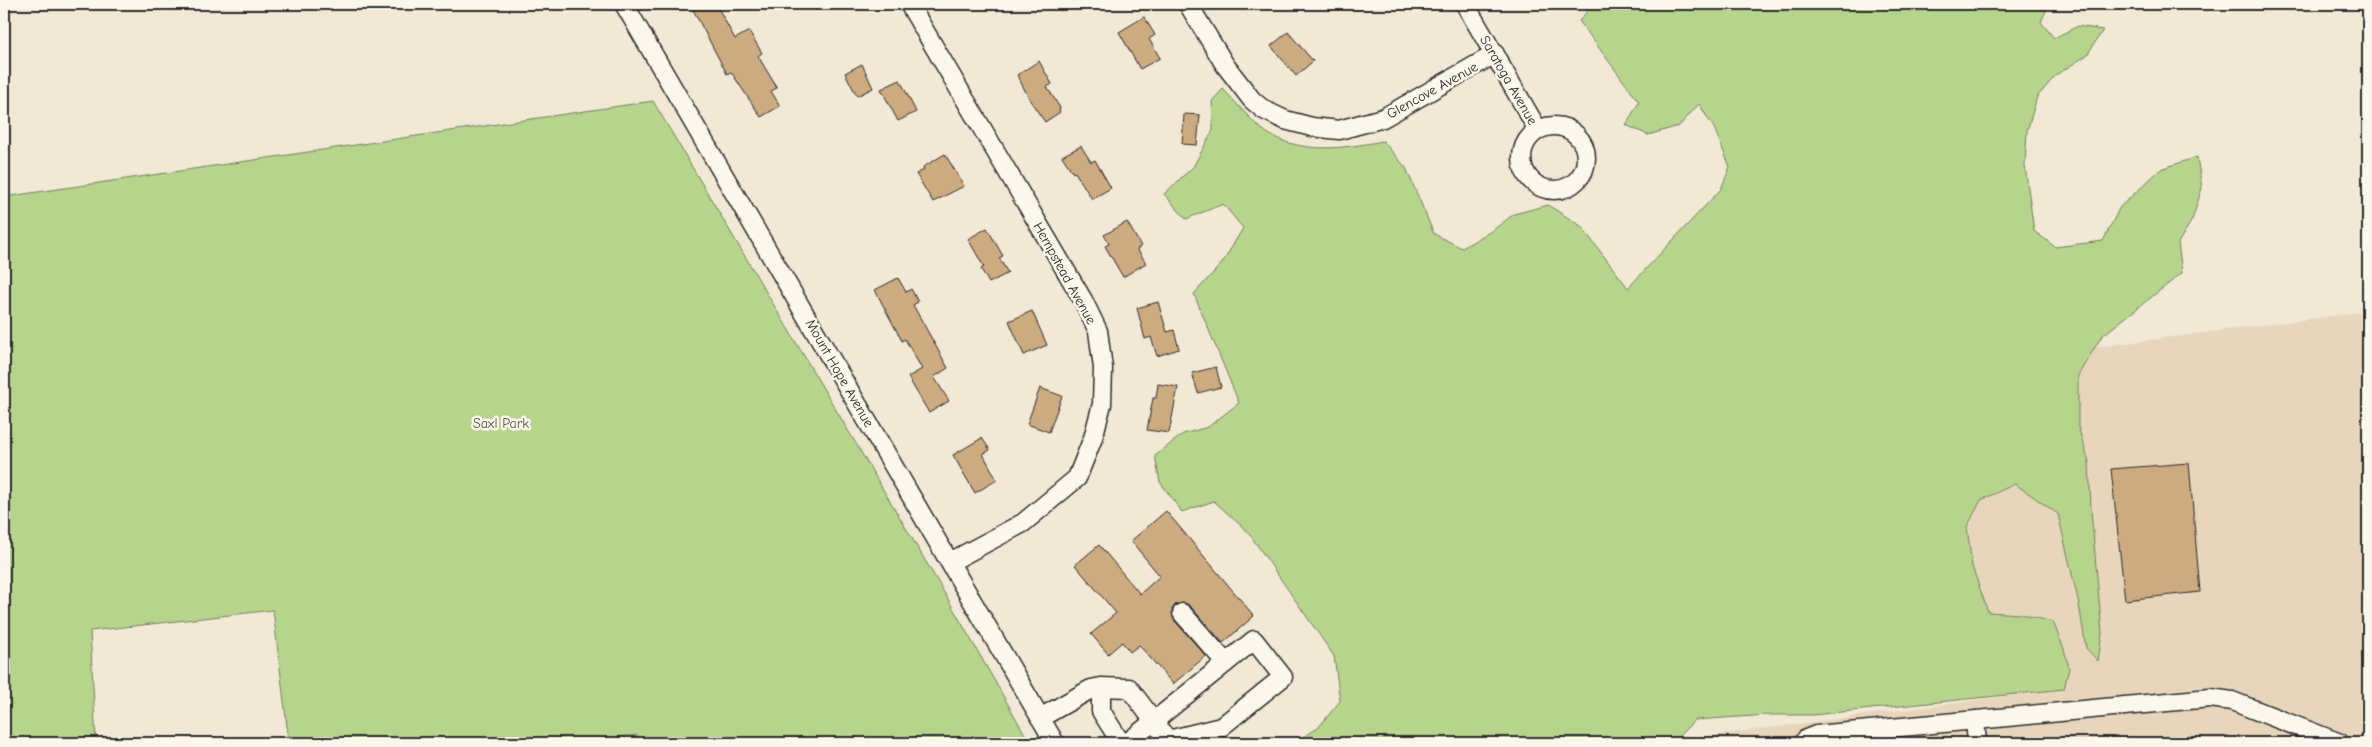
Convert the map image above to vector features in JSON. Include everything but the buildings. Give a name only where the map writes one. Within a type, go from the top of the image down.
[{"type":"street","name":"Mount Hope Avenue","points":[[624,4],[1054,743]]},
{"type":"street","name":"Hempstead Avenue","points":[[909,4],[1083,300],[1098,331],[1103,368],[1102,404],[1093,438],[1077,478],[1023,522],[950,562]]},
{"type":"street","name":"Glencove Avenue","points":[[1188,4],[1225,65],[1252,100],[1264,110],[1285,120],[1312,128],[1339,130],[1383,118],[1495,54]]},
{"type":"street","name":"Saratoga Avenue","points":[[1465,4],[1538,130]]},
{"type":"street","points":[[1182,613],[1226,663]]},
{"type":"street","points":[[1040,718],[1092,689],[1101,687],[1129,688],[1155,722],[1168,740],[1221,727],[1283,677],[1254,640],[1155,722],[1127,743]]},
{"type":"street","points":[[1101,687],[1101,711],[1121,743]]},
{"type":"street","points":[[1803,743],[1806,739],[1816,735],[2210,698],[2232,701],[2318,739],[2340,743]]},
{"type":"street","points":[[1975,720],[1977,743]]},
{"type":"shaded area","points":[[2368,311],[2368,743],[1655,743],[2037,692],[1766,391]]},
{"type":"green space","points":[[1593,4],[2049,4],[2041,22],[2054,38],[2078,26],[2103,30],[2087,55],[2056,75],[2037,97],[2027,131],[2025,166],[2034,231],[2055,247],[2103,241],[2120,207],[2161,169],[2197,157],[2202,188],[2192,220],[2178,243],[2182,273],[2102,336],[2078,375],[2078,427],[2089,462],[2091,510],[2102,633],[2098,661],[2086,648],[2079,604],[2058,514],[2015,484],[1981,500],[1967,527],[1972,566],[1988,612],[2021,614],[2053,622],[2064,649],[2069,668],[2064,689],[1813,715],[1768,715],[1695,720],[1672,743],[1293,743],[1318,728],[1340,701],[1334,656],[1248,532],[1214,501],[1182,512],[1160,482],[1155,456],[1183,434],[1208,427],[1239,403],[1194,294],[1223,262],[1243,228],[1223,204],[1186,219],[1164,194],[1193,167],[1213,130],[1212,101],[1223,89],[1267,133],[1295,145],[1324,148],[1383,141],[1406,168],[1434,234],[1462,248],[1493,230],[1514,214],[1548,205],[1581,226],[1628,288],[1721,189],[1730,167],[1714,128],[1699,104],[1679,126],[1648,135],[1626,125],[1639,102],[1579,21]]},
{"type":"green space","name":"Saxl Park","points":[[653,101],[945,594],[1030,743],[640,743],[638,735],[549,743],[289,743],[273,610],[90,631],[96,743],[4,743],[4,197]]}]
